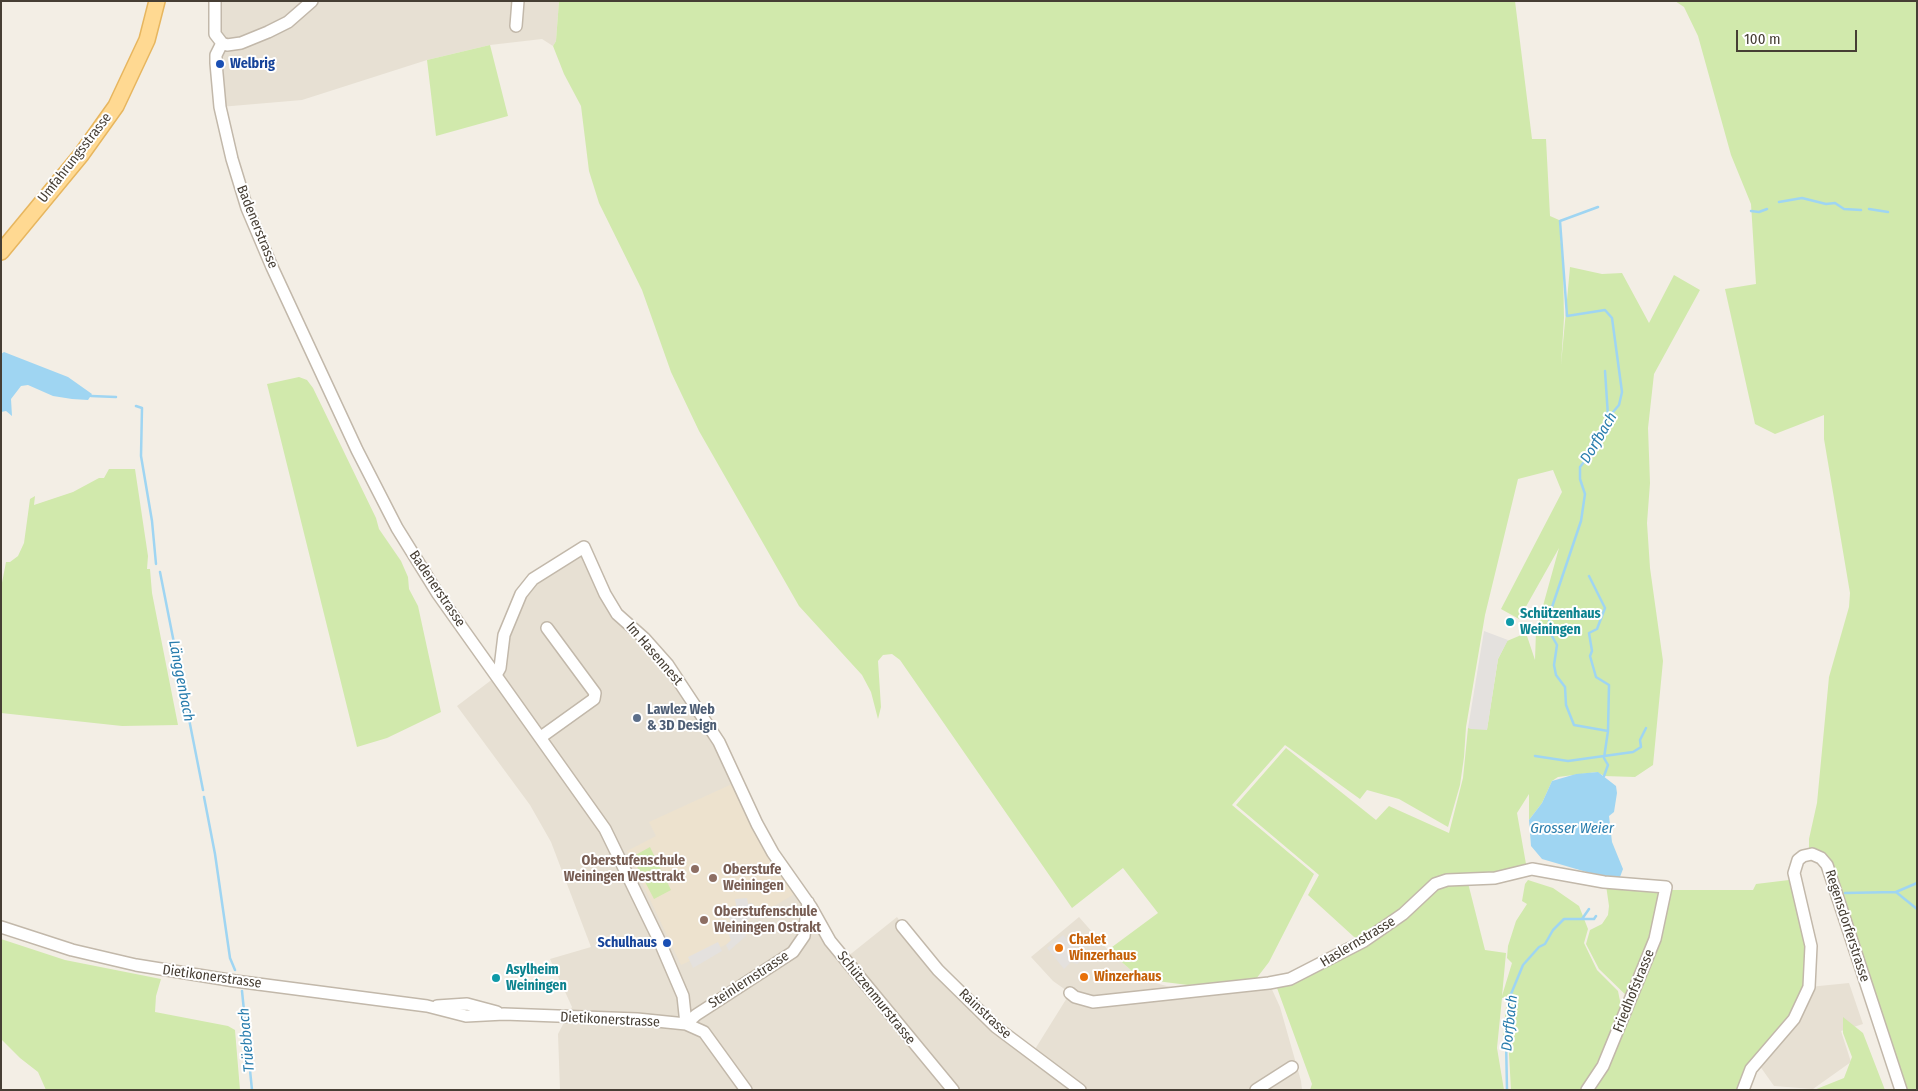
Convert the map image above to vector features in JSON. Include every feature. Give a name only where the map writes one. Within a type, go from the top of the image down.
[{"type":"main road","name":"Umfahrungsstrasse","points":[[1,252],[81,155],[116,106],[147,40],[157,1]]},
{"type":"street","points":[[215,1],[215,34],[222,43],[234,45],[258,37],[288,22],[312,1]]},
{"type":"street","points":[[516,26],[518,1]]},
{"type":"street","name":"Badenerstrasse","points":[[222,43],[216,55],[216,70],[226,134],[247,208],[272,267],[357,450],[397,528],[438,594],[588,801],[616,848],[683,996],[686,1024]]},
{"type":"street","name":"Im Hasennest","points":[[496,675],[500,668],[504,635],[521,594],[533,579],[584,547],[606,594],[618,614],[644,638],[668,665],[720,742],[757,824],[773,853],[808,902]]},
{"type":"street","points":[[541,737],[594,699],[595,693],[547,628]]},
{"type":"street","name":"Regensdorferstrasse","points":[[1743,1090],[1751,1069],[1794,1019],[1809,987],[1811,946],[1794,873],[1796,865],[1801,858],[1812,854],[1824,860],[1829,870],[1901,1090]]},
{"type":"street","name":"Haslernstrasse","points":[[1070,993],[1094,1002],[1269,983],[1290,978],[1364,941],[1403,914],[1435,884],[1447,880],[1496,878],[1532,869],[1604,882],[1666,887]]},
{"type":"street","name":"Friedhofstrasse","points":[[1587,1090],[1603,1066],[1655,939],[1666,887]]},
{"type":"street","name":"Steinlernstrasse","points":[[686,1024],[696,1014],[793,952],[804,936],[808,902]]},
{"type":"street","name":"Schützenmurstrasse","points":[[808,902],[823,931],[844,960],[953,1090]]},
{"type":"street","name":"Rainstrasse","points":[[902,926],[938,970],[996,1027],[1080,1090]]},
{"type":"street","name":"Dietikonerstrasse","points":[[1,927],[72,950],[158,969],[427,1006],[466,1016],[504,1014],[637,1019],[686,1024]]},
{"type":"street","points":[[686,1024],[704,1032],[746,1090]]},
{"type":"street","points":[[1256,1090],[1292,1067]]},
{"type":"shaded area","points":[[221,1],[559,1],[556,41],[553,46],[542,39],[490,45],[427,60],[302,100],[220,107],[224,84],[220,27]]},
{"type":"shaded area","points":[[584,547],[605,594],[688,693],[757,824],[847,957],[897,917],[922,953],[1032,1054],[1070,993],[1053,981],[1031,957],[1079,917],[1108,950],[1141,979],[1185,991],[1269,983],[1280,1007],[1302,1090],[560,1090],[558,1034],[572,1007],[550,959],[591,947],[551,842],[530,805],[457,706],[502,672],[508,636],[532,584]]},
{"type":"shaded area","points":[[1484,631],[1508,640],[1498,659],[1487,730],[1468,728]]},
{"type":"shaded area","name":"Oberstufe Weiningen","points":[[732,784],[776,864],[796,893],[746,923],[749,934],[681,965],[627,851],[656,836],[649,822]]},
{"type":"shaded area","points":[[747,898],[748,904],[752,903],[758,913],[744,923],[746,936],[729,951],[726,945],[731,940],[726,929],[733,926],[727,914],[737,910],[735,899]]},
{"type":"shaded area","points":[[1063,935],[1085,958],[1077,964],[1071,962],[1064,969],[1047,948]]},
{"type":"shaded area","points":[[718,942],[722,951],[693,968],[688,957]]},
{"type":"shaded area","points":[[1849,983],[1863,1024],[1841,1031],[1851,1062],[1813,1089],[1774,1086],[1757,1062],[1786,1028],[1809,987]]},
{"type":"green space","points":[[559,1],[1515,1],[1532,139],[1546,139],[1550,216],[1559,220],[1563,268],[1564,318],[1561,365],[1570,267],[1602,274],[1622,273],[1649,323],[1674,275],[1700,290],[1654,374],[1648,428],[1650,483],[1647,523],[1650,568],[1663,661],[1653,765],[1635,777],[1604,776],[1597,772],[1558,777],[1552,781],[1542,803],[1529,820],[1529,794],[1517,813],[1526,864],[1468,883],[1485,950],[1506,953],[1502,996],[1512,963],[1507,958],[1508,946],[1516,921],[1527,904],[1522,901],[1525,884],[1528,880],[1553,888],[1579,906],[1588,929],[1584,943],[1597,970],[1618,991],[1622,1011],[1590,1077],[1580,1090],[1511,1090],[1508,1036],[1503,1037],[1507,997],[1502,998],[1497,1048],[1504,1090],[1310,1090],[1312,1084],[1277,988],[1364,946],[1308,895],[1319,875],[1236,805],[1286,748],[1376,820],[1389,806],[1449,833],[1463,778],[1468,728],[1487,729],[1498,659],[1507,641],[1526,633],[1535,660],[1536,631],[1559,548],[1519,619],[1501,609],[1562,492],[1553,470],[1518,479],[1485,615],[1466,727],[1460,785],[1448,827],[1399,799],[1367,790],[1360,799],[1285,745],[1232,805],[1314,874],[1269,962],[1256,979],[1188,985],[1141,979],[1108,950],[1158,913],[1123,868],[1072,908],[900,660],[892,654],[883,655],[878,661],[881,707],[878,719],[871,692],[862,675],[799,606],[699,431],[671,372],[642,290],[599,203],[589,171],[581,106],[564,74],[553,46],[556,41]]},
{"type":"green space","points":[[1675,1],[1917,1],[1917,1090],[1901,1090],[1831,875],[1809,855],[1809,839],[1817,803],[1829,677],[1849,607],[1850,593],[1824,439],[1824,415],[1775,434],[1755,424],[1725,289],[1756,284],[1751,204],[1731,155],[1698,36],[1684,7]]},
{"type":"green space","points":[[490,45],[508,116],[436,136],[427,60]]},
{"type":"green space","points":[[299,377],[307,380],[313,388],[376,518],[379,529],[401,561],[408,577],[409,589],[418,606],[441,712],[387,738],[357,747],[267,384]]},
{"type":"green space","points":[[109,469],[135,469],[148,556],[147,569],[150,569],[152,593],[178,725],[122,726],[1,713],[1,588],[6,562],[10,562],[18,556],[24,543],[30,499],[35,496],[34,505],[73,492],[99,478],[104,478]]},
{"type":"green space","points":[[650,847],[671,890],[654,899],[632,857]]},
{"type":"green space","points":[[1789,880],[1806,947],[1805,980],[1793,1011],[1746,1067],[1738,1090],[1591,1090],[1621,1038],[1633,1002],[1599,969],[1586,944],[1590,930],[1602,924],[1608,915],[1609,906],[1606,885],[1660,890],[1753,890],[1756,884]]},
{"type":"green space","points":[[1,939],[65,960],[161,979],[156,996],[155,1012],[228,1026],[235,1030],[240,1090],[46,1090],[38,1072],[20,1058],[1,1039]]},
{"type":"green space","points":[[1843,1017],[1863,1033],[1885,1090],[1814,1090],[1844,1078],[1852,1057],[1843,1033]]},
{"type":"water","points":[[4,352],[68,377],[92,394],[88,400],[72,399],[53,396],[28,385],[21,386],[11,399],[12,416],[6,411],[1,412],[1,354]]},
{"type":"water","name":"Grosser Weier","points":[[1598,772],[1616,786],[1617,793],[1614,812],[1609,816],[1612,842],[1623,869],[1620,877],[1614,880],[1542,859],[1531,846],[1529,820],[1542,803],[1552,781],[1576,774]]},
{"type":"waterway","points":[[1779,202],[1802,198],[1826,204],[1835,203],[1844,209],[1861,210]]},
{"type":"waterway","name":"Dorfbach","points":[[1598,207],[1560,221],[1567,316],[1605,310],[1612,318],[1622,392],[1619,405],[1608,418],[1588,457],[1580,467],[1580,479],[1585,494],[1581,521],[1551,610],[1548,629],[1557,645],[1554,665],[1556,675],[1565,687],[1566,705],[1574,725],[1608,731]]},
{"type":"waterway","points":[[1751,211],[1759,212],[1767,209]]},
{"type":"waterway","points":[[1869,209],[1888,212]]},
{"type":"waterway","points":[[1605,371],[1608,416]]},
{"type":"waterway","points":[[91,396],[116,397]]},
{"type":"waterway","points":[[136,406],[142,408],[141,456],[152,521],[156,564]]},
{"type":"waterway","name":"Länggenbach","points":[[160,572],[203,790]]},
{"type":"waterway","points":[[1589,576],[1605,608],[1597,629],[1589,633],[1592,651],[1590,656],[1596,677],[1609,685],[1608,731],[1604,758],[1608,765],[1604,776]]},
{"type":"waterway","points":[[1535,756],[1568,761],[1633,752],[1641,747],[1640,740],[1646,728]]},
{"type":"waterway","points":[[204,797],[215,854],[230,958],[235,970]]},
{"type":"waterway","points":[[1896,892],[1917,883]]},
{"type":"waterway","points":[[1845,893],[1896,892],[1917,909]]},
{"type":"waterway","points":[[1582,919],[1589,909]]},
{"type":"waterway","name":"Dorfbach","points":[[1507,1090],[1506,1039],[1511,994],[1523,965],[1539,947],[1545,944],[1553,930],[1564,919],[1594,919],[1596,916]]},
{"type":"waterway","name":"Trüebbach","points":[[242,991],[252,1090]]},
{"type":"place","name":"Welbrig","points":[[220,64]]},
{"type":"place","name":"Schützenhaus Weiningen","points":[[1510,622]]},
{"type":"place","name":"Lawlez Web & 3D Design","points":[[637,718]]},
{"type":"place","name":"Oberstufenschule Weiningen Westtrakt","points":[[695,869]]},
{"type":"place","name":"Oberstufe Weiningen","points":[[713,878]]},
{"type":"place","name":"Oberstufenschule Weiningen Ostrakt","points":[[704,920]]},
{"type":"place","name":"Schulhaus","points":[[667,943]]},
{"type":"place","name":"Chalet Winzerhaus","points":[[1059,948]]},
{"type":"place","name":"Winzerhaus","points":[[1084,977]]},
{"type":"place","name":"Asylheim Weiningen","points":[[496,978]]}]
